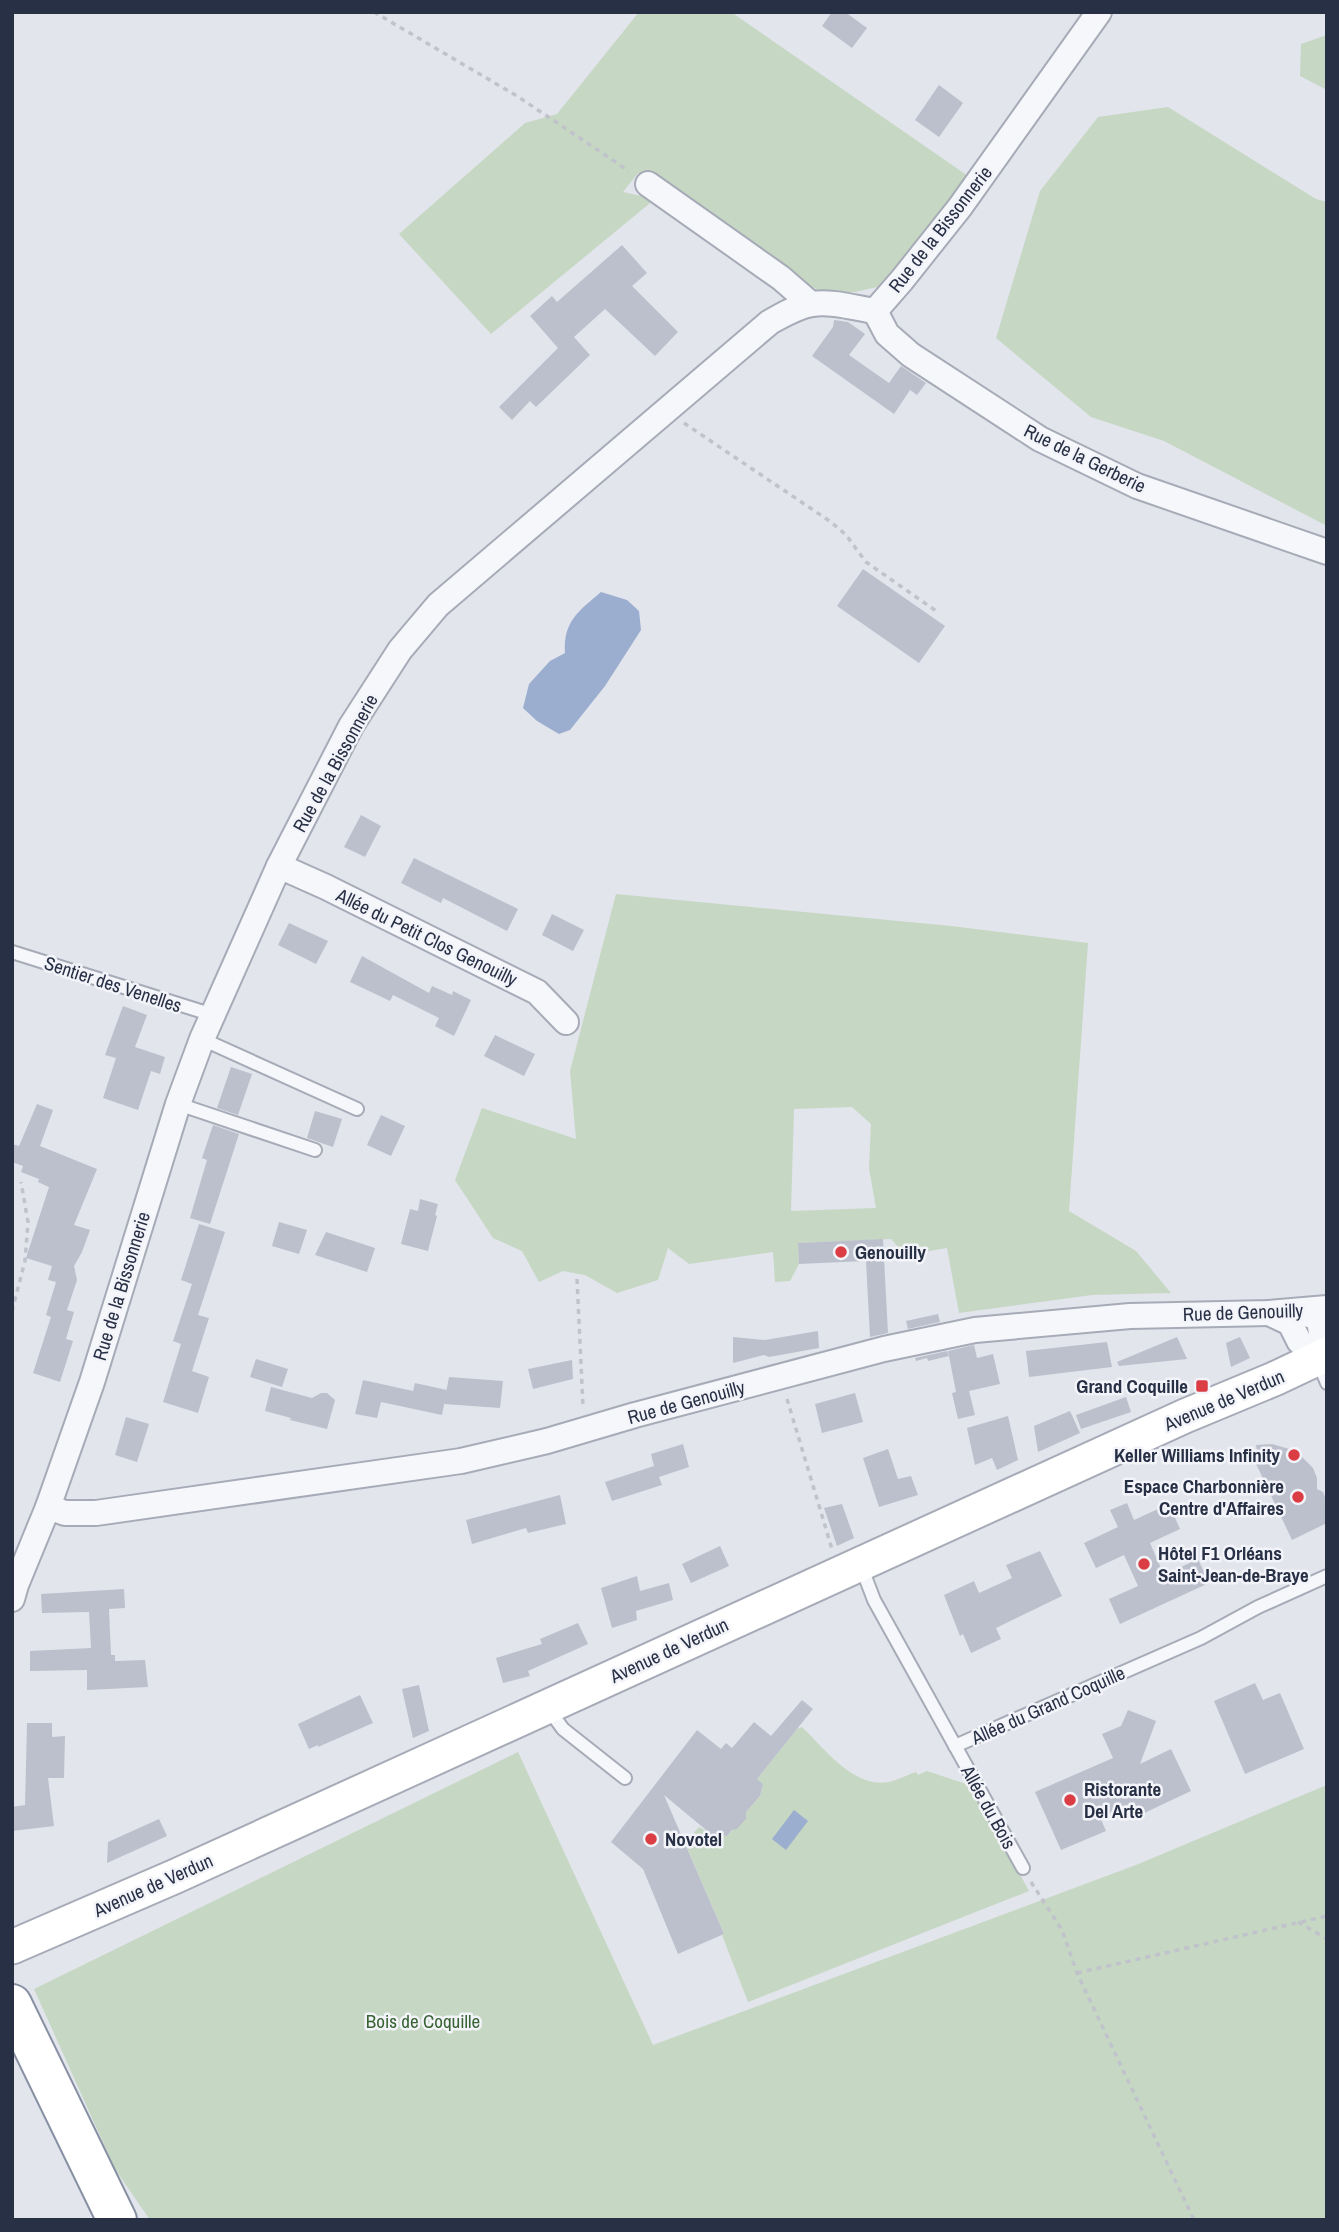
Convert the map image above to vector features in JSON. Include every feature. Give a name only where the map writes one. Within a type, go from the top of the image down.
[{"type":"highway","points":[[12,2004],[117,2220]]},
{"type":"main road","name":"Avenue de Verdun","points":[[12,1947],[176,1876],[1185,1416],[1323,1365]]},
{"type":"street","name":"Rue de la Bissonnerie","points":[[12,1599],[92,1382],[178,1104],[202,1039],[279,866],[351,726],[400,650],[438,605],[770,322],[794,309],[811,304],[827,303],[875,311],[960,207],[1099,12]]},
{"type":"street","points":[[649,184],[781,278],[811,304]]},
{"type":"street","name":"Rue de la Gerberie","points":[[875,311],[887,334],[911,355],[1040,439],[1138,486],[1327,552]]},
{"type":"street","name":"Allée du Petit Clos Genouilly","points":[[279,866],[537,992],[566,1022]]},
{"type":"street","name":"Rue de Genouilly","points":[[48,1507],[65,1513],[96,1513],[461,1461],[884,1349],[975,1330],[1130,1316],[1269,1313],[1327,1308]]},
{"type":"street","points":[[1295,1311],[1316,1317],[1321,1323],[1323,1365]]},
{"type":"street","points":[[1269,1313],[1290,1323],[1299,1341],[1323,1365]]},
{"type":"lane","name":"Sentier des Venelles","points":[[12,952],[213,1016]]},
{"type":"lane","points":[[202,1039],[357,1110]]},
{"type":"lane","points":[[178,1104],[316,1150]]},
{"type":"lane","name":"Allée du Grand Coquille","points":[[850,1569],[874,1600],[955,1746],[1201,1638],[1258,1607],[1327,1576]]},
{"type":"lane","points":[[546,1707],[563,1728],[625,1778]]},
{"type":"lane","name":"Allée du Bois","points":[[955,1746],[1023,1868]]},
{"type":"path","points":[[374,12],[517,96],[649,184]]},
{"type":"path","points":[[670,405],[685,425],[831,522],[846,535],[866,562],[939,613]]},
{"type":"path","points":[[12,1311],[25,1261],[29,1222],[21,1182]]},
{"type":"path","points":[[577,1279],[585,1430]]},
{"type":"path","points":[[780,1377],[850,1569]]},
{"type":"path","points":[[1023,1868],[1062,1930],[1077,1973],[1194,2220]]},
{"type":"path","points":[[1077,1973],[1327,1916]]},
{"type":"path","points":[[1298,1922],[1327,1939]]},
{"type":"green space","points":[[639,12],[731,12],[968,176],[893,276],[877,287],[828,295],[785,273],[638,173],[623,192],[655,199],[491,334],[399,234],[525,123],[557,114]]},
{"type":"green space","points":[[1327,35],[1327,90],[1300,76],[1301,44]]},
{"type":"green space","points":[[1168,107],[1316,199],[1327,202],[1327,526],[1164,441],[1091,417],[996,338],[1040,191],[1098,117]]},
{"type":"green space","points":[[616,894],[951,926],[1088,943],[1069,1211],[1136,1251],[1171,1293],[1092,1295],[959,1313],[947,1248],[905,1255],[891,1239],[798,1243],[799,1264],[790,1281],[775,1282],[773,1252],[689,1264],[668,1248],[658,1280],[617,1293],[585,1275],[563,1271],[539,1282],[522,1251],[493,1238],[455,1180],[482,1108],[576,1139],[570,1071]],"holes":[[[852,1107],[871,1124],[869,1168],[876,1208],[791,1211],[794,1109]]]},
{"type":"green space","points":[[802,1727],[841,1765],[864,1779],[876,1783],[889,1782],[927,1771],[972,1786],[1029,1891],[748,2002],[722,1935],[724,1934],[685,1843],[699,1827],[710,1833],[713,1831],[727,1836],[744,1821],[746,1812],[760,1796],[763,1784],[757,1779],[797,1729]]},
{"type":"green space","name":"Bois de Coquille","points":[[518,1752],[653,2045],[1136,1865],[1327,1785],[1327,2220],[150,2220],[115,2169],[34,1989]]},
{"type":"water","points":[[601,592],[627,600],[639,611],[641,630],[605,686],[570,730],[559,734],[537,721],[523,708],[529,684],[550,661],[565,653],[567,633],[574,618]]},
{"type":"water","points":[[794,1810],[808,1821],[786,1850],[772,1839]]},
{"type":"building","points":[[832,12],[845,12],[867,28],[852,48],[822,26]]},
{"type":"building","points":[[939,85],[963,103],[939,137],[915,120]]},
{"type":"building","points":[[622,245],[647,273],[632,286],[678,332],[655,356],[605,309],[574,337],[590,355],[536,407],[530,401],[512,420],[499,407],[558,348],[530,316],[552,296],[557,302]]},
{"type":"building","points":[[834,320],[848,322],[865,334],[849,355],[889,383],[901,366],[926,383],[917,395],[910,390],[894,414],[812,356],[833,327]]},
{"type":"building","points":[[863,569],[945,626],[919,663],[837,606]]},
{"type":"building","points":[[361,815],[381,826],[365,857],[344,847]]},
{"type":"building","points":[[414,858],[518,909],[507,931],[443,898],[441,903],[401,883]]},
{"type":"building","points":[[552,914],[584,930],[573,951],[542,935]]},
{"type":"building","points":[[289,923],[328,941],[316,964],[278,945]]},
{"type":"building","points":[[362,956],[429,993],[432,986],[452,995],[453,991],[471,1000],[454,1036],[435,1026],[439,1018],[393,995],[390,1001],[350,982]]},
{"type":"building","points":[[123,1006],[147,1015],[135,1047],[165,1057],[160,1074],[151,1071],[138,1110],[103,1098],[116,1058],[105,1055]]},
{"type":"building","points":[[495,1035],[535,1054],[524,1076],[484,1056]]},
{"type":"building","points":[[231,1067],[252,1074],[238,1115],[217,1108]]},
{"type":"building","points":[[37,1104],[53,1110],[40,1146],[97,1169],[74,1225],[90,1230],[74,1266],[77,1280],[67,1310],[74,1312],[66,1339],[73,1341],[60,1382],[33,1373],[51,1317],[46,1315],[56,1282],[48,1280],[52,1266],[26,1258],[49,1187],[38,1182],[39,1179],[21,1172],[23,1166],[12,1162],[12,1144],[19,1146]]},
{"type":"building","points":[[315,1111],[342,1119],[333,1147],[307,1138]]},
{"type":"building","points":[[381,1115],[405,1126],[391,1156],[367,1145]]},
{"type":"building","points":[[213,1125],[239,1134],[210,1224],[190,1218],[207,1160],[202,1158]]},
{"type":"building","points":[[420,1199],[438,1204],[428,1251],[401,1244],[410,1209],[418,1211]]},
{"type":"building","points":[[279,1222],[307,1230],[299,1254],[272,1246]]},
{"type":"building","points":[[199,1224],[225,1232],[198,1315],[209,1318],[192,1371],[209,1377],[198,1413],[163,1402],[181,1344],[173,1341],[192,1284],[181,1280]]},
{"type":"building","points":[[326,1232],[375,1248],[367,1272],[315,1255]]},
{"type":"building","points":[[883,1239],[888,1333],[870,1337],[866,1261],[799,1264],[798,1243]]},
{"type":"building","points":[[938,1314],[940,1322],[908,1329],[906,1321]]},
{"type":"building","points":[[818,1331],[819,1348],[769,1357],[764,1355],[733,1363],[733,1337],[765,1340]]},
{"type":"building","points":[[1177,1337],[1187,1359],[1119,1366],[1117,1362]]},
{"type":"building","points":[[1240,1337],[1250,1358],[1231,1367],[1226,1343]]},
{"type":"building","points":[[1107,1342],[1112,1367],[1029,1377],[1026,1351]]},
{"type":"building","points":[[974,1345],[977,1358],[993,1354],[1000,1384],[969,1391],[975,1415],[958,1419],[952,1393],[956,1392],[948,1351]]},
{"type":"building","points":[[947,1351],[949,1356],[928,1361],[927,1358],[916,1361],[915,1358]]},
{"type":"building","points":[[256,1359],[288,1369],[282,1387],[250,1377]]},
{"type":"building","points":[[572,1360],[573,1379],[533,1389],[528,1369]]},
{"type":"building","points":[[449,1377],[503,1381],[500,1408],[444,1404]]},
{"type":"building","points":[[363,1380],[413,1391],[415,1383],[447,1390],[442,1415],[381,1402],[377,1418],[355,1414]]},
{"type":"building","points":[[271,1387],[312,1398],[327,1393],[335,1400],[327,1429],[265,1411]]},
{"type":"building","points":[[855,1393],[863,1422],[822,1433],[815,1404]]},
{"type":"building","points":[[1126,1397],[1131,1412],[1081,1429],[1076,1415]]},
{"type":"building","points":[[1070,1411],[1080,1433],[1038,1452],[1034,1426]]},
{"type":"building","points":[[1008,1416],[1018,1460],[997,1470],[992,1458],[975,1465],[967,1428]]},
{"type":"building","points":[[126,1417],[149,1424],[137,1462],[115,1455]]},
{"type":"building","points":[[683,1444],[689,1467],[659,1477],[662,1485],[612,1501],[605,1482],[654,1466],[651,1454]]},
{"type":"building","name":"Espace Charbonnière Centre d'Affaires","points":[[1272,1444],[1296,1451],[1313,1468],[1317,1489],[1323,1492],[1327,1502],[1327,1523],[1292,1540],[1250,1451],[1257,1451],[1256,1445]]},
{"type":"building","points":[[888,1449],[898,1479],[911,1476],[918,1495],[879,1507],[863,1458]]},
{"type":"building","points":[[560,1495],[566,1524],[528,1533],[526,1528],[472,1544],[466,1520]]},
{"type":"building","name":"Hôtel F1 Orléans Saint-Jean-de-Braye","points":[[1127,1503],[1134,1520],[1169,1504],[1180,1529],[1150,1543],[1164,1575],[1198,1559],[1209,1583],[1120,1624],[1109,1599],[1138,1586],[1124,1555],[1096,1568],[1084,1543],[1118,1527],[1110,1510]]},
{"type":"building","points":[[842,1504],[854,1538],[837,1546],[824,1508]]},
{"type":"building","points":[[720,1546],[729,1566],[691,1583],[682,1564]]},
{"type":"building","points":[[1040,1551],[1062,1596],[996,1628],[1001,1639],[971,1653],[963,1634],[960,1636],[944,1595],[974,1581],[979,1593],[1012,1578],[1006,1565]]},
{"type":"building","points":[[637,1576],[640,1591],[669,1583],[673,1600],[636,1611],[637,1620],[612,1628],[601,1588]]},
{"type":"building","points":[[124,1589],[125,1608],[109,1609],[111,1655],[115,1655],[115,1661],[145,1660],[148,1687],[87,1690],[87,1670],[30,1671],[30,1651],[91,1648],[89,1612],[42,1613],[41,1594]]},
{"type":"building","points":[[578,1623],[588,1644],[528,1671],[530,1676],[503,1683],[496,1658],[542,1644],[540,1639]]},
{"type":"building","points":[[1255,1683],[1263,1700],[1280,1693],[1304,1749],[1245,1774],[1214,1701]]},
{"type":"building","points":[[419,1685],[429,1731],[413,1738],[402,1689]]},
{"type":"building","points":[[360,1695],[373,1723],[309,1749],[298,1724]]},
{"type":"building","name":"Novotel","points":[[802,1700],[813,1709],[757,1779],[763,1784],[760,1796],[746,1812],[746,1819],[727,1836],[712,1835],[664,1795],[724,1934],[678,1954],[643,1869],[611,1842],[697,1730],[721,1749],[726,1743],[732,1748],[754,1722],[771,1736]]},
{"type":"building","points":[[1128,1710],[1156,1721],[1140,1764],[1171,1749],[1191,1791],[1140,1815],[1134,1802],[1100,1817],[1106,1831],[1061,1850],[1035,1792],[1113,1758],[1102,1734],[1121,1726]]},
{"type":"building","points":[[27,1723],[52,1723],[52,1737],[65,1736],[64,1778],[48,1778],[54,1826],[12,1831],[12,1807],[25,1805]]},
{"type":"building","points":[[159,1819],[167,1836],[107,1863],[108,1842]]},
{"type":"place","name":"Genouilly","points":[[841,1252]]},
{"type":"place","name":"Grand Coquille","points":[[1202,1386]]},
{"type":"place","name":"Keller Williams Infinity","points":[[1294,1455]]},
{"type":"place","name":"Espace Charbonnière Centre d'Affaires","points":[[1298,1497]]},
{"type":"place","name":"Hôtel F1 Orléans Saint-Jean-de-Braye","points":[[1144,1564]]},
{"type":"place","name":"Ristorante Del Arte","points":[[1070,1800]]},
{"type":"place","name":"Novotel","points":[[651,1839]]}]
